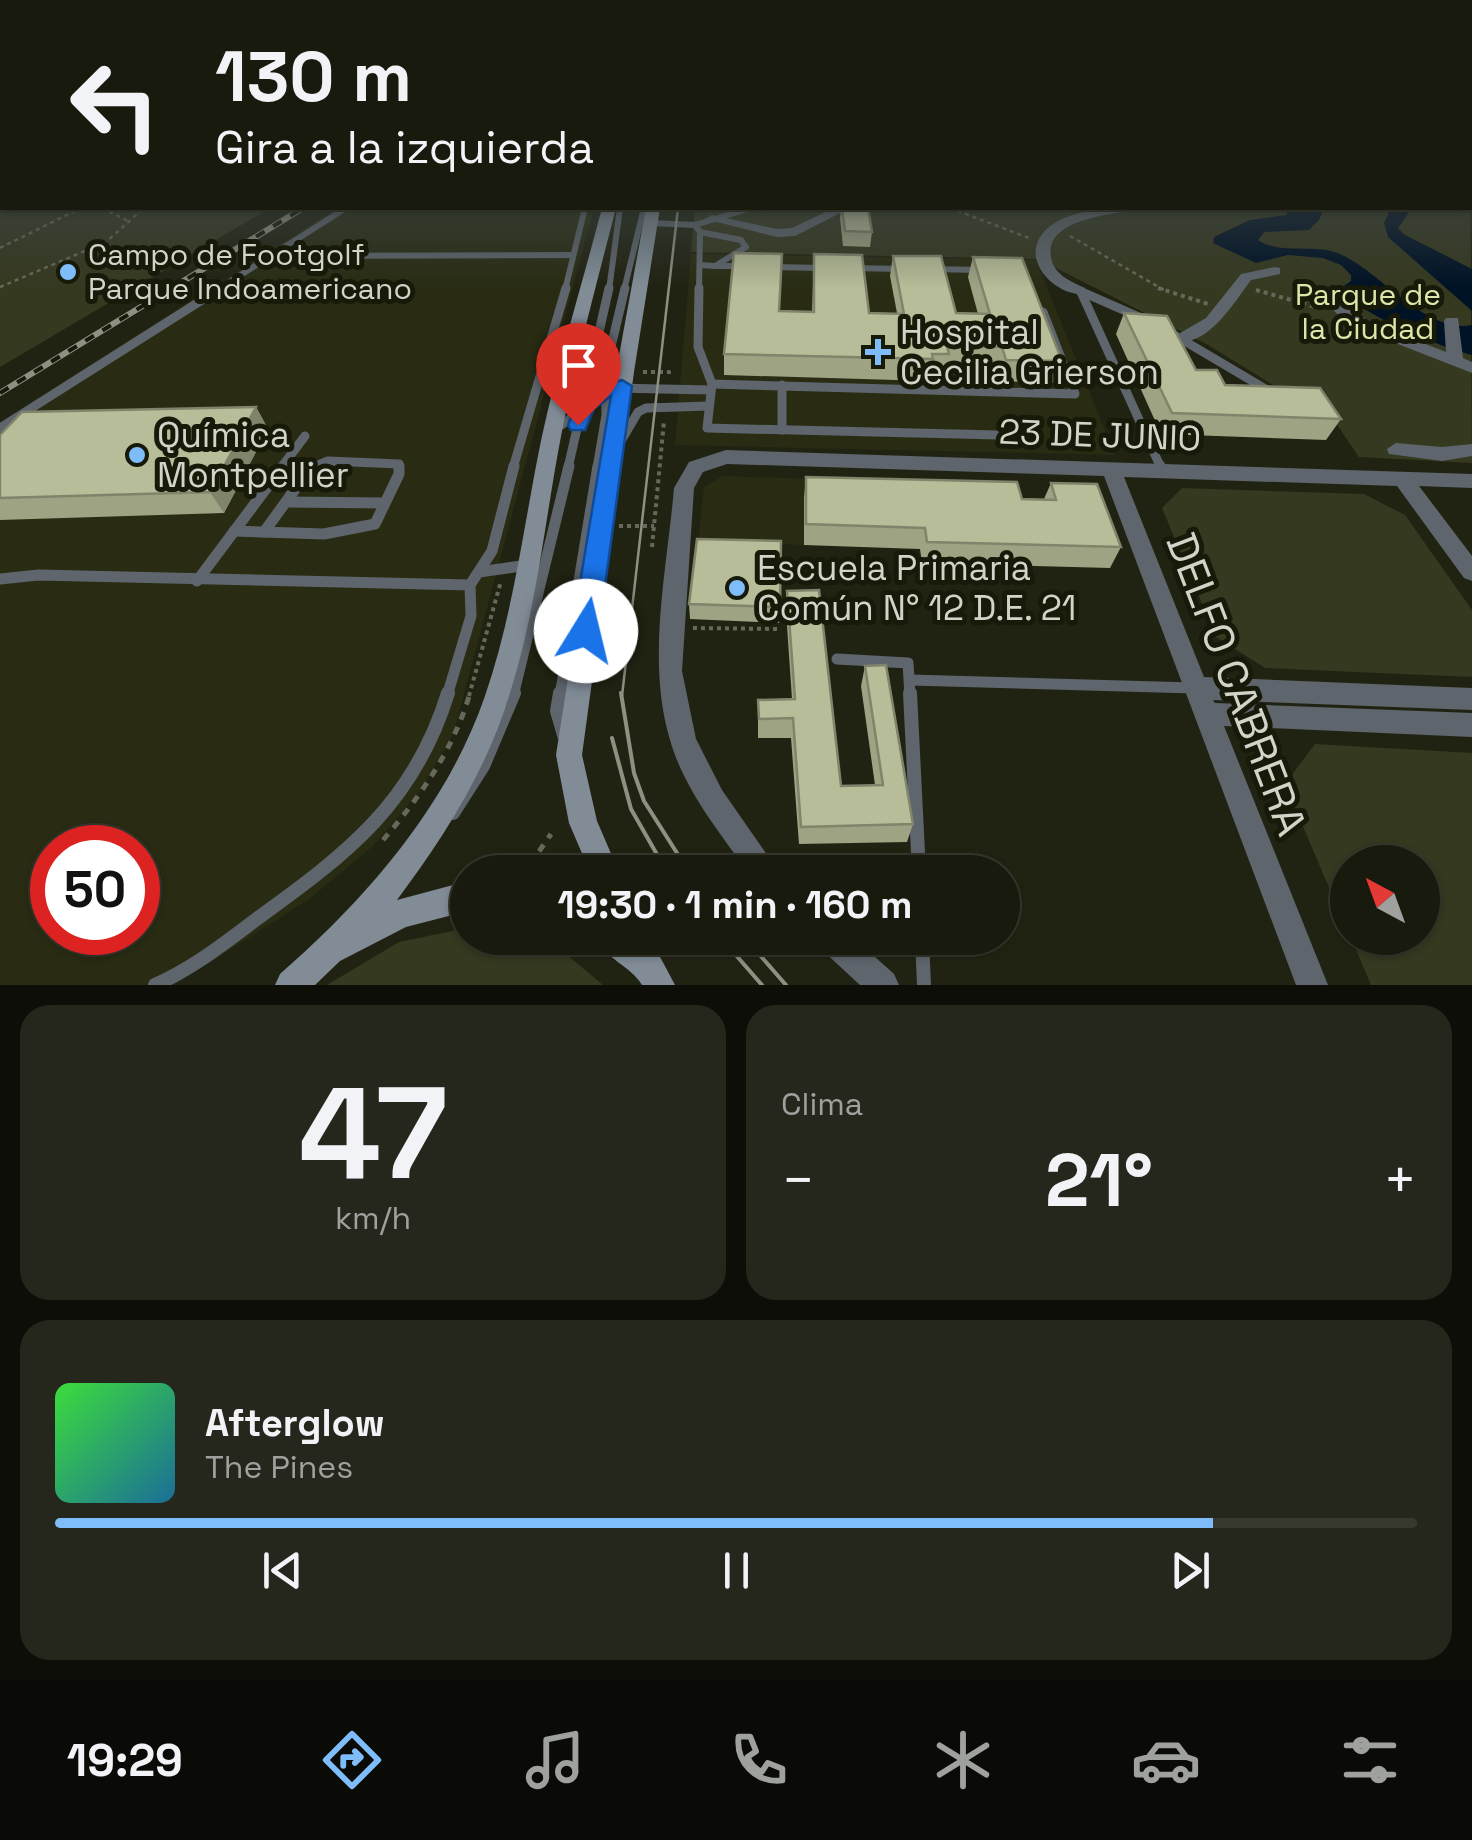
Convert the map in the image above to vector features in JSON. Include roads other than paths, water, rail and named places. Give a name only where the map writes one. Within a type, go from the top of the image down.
[{"type":"main road","points":[[331,952],[410,857],[456,788],[497,697],[529,565],[553,431],[608,210]]},
{"type":"main road","points":[[597,855],[583,823],[570,755],[613,454],[614,388],[649,213]]},
{"type":"main road","points":[[290,985],[331,952],[400,913],[450,900]]},
{"type":"main road","points":[[630,955],[653,976]]},
{"type":"street","points":[[712,220],[777,233],[795,232],[839,210]]},
{"type":"street","points":[[1080,291],[1048,270],[1042,256],[1044,241],[1058,227],[1115,210]]},
{"type":"street","points":[[1174,335],[1212,321],[1246,278],[1275,271]]},
{"type":"street","points":[[1322,290],[1348,316],[1460,361]]},
{"type":"street","points":[[1452,322],[1460,361]]},
{"type":"street","points":[[1396,449],[1442,454],[1472,450]]},
{"type":"street","name":"23 DE JUNIO","points":[[753,855],[712,799],[683,741],[670,671],[687,476],[708,460],[726,457],[1472,480]]},
{"type":"street","name":"DELFO CABRERA","points":[[1110,468],[1312,985]]},
{"type":"street","points":[[1402,478],[1472,572]]},
{"type":"street","points":[[1195,688],[1472,699]]},
{"type":"street","points":[[1204,714],[1472,724]]},
{"type":"street","points":[[850,955],[883,985]]},
{"type":"lane","points":[[0,428],[343,210]]},
{"type":"lane","points":[[155,985],[184,972],[328,868],[376,824],[410,780],[434,738],[471,616],[470,585],[492,551],[585,210]]},
{"type":"lane","points":[[410,857],[460,806],[499,734],[520,669],[571,446],[585,405],[608,303],[610,260],[620,210]]},
{"type":"lane","points":[[698,228],[743,210]]},
{"type":"lane","points":[[649,213],[745,243],[744,251],[715,266]]},
{"type":"lane","points":[[698,228],[698,348],[711,387],[707,428],[1037,436]]},
{"type":"lane","points":[[271,256],[572,255]]},
{"type":"lane","points":[[700,265],[988,270]]},
{"type":"lane","points":[[1080,291],[1148,322]]},
{"type":"lane","points":[[1080,291],[1162,470]]},
{"type":"lane","points":[[553,431],[614,388],[782,386],[1075,394],[1040,306]]},
{"type":"lane","points":[[1174,335],[1280,398]]},
{"type":"lane","points":[[782,386],[782,430]]},
{"type":"lane","points":[[570,755],[557,710],[606,415],[614,388]]},
{"type":"lane","points":[[613,454],[629,440],[635,414],[644,408],[709,406]]},
{"type":"lane","points":[[197,581],[304,436]]},
{"type":"lane","points":[[234,531],[264,532],[351,534],[375,524],[400,464],[328,461],[313,465],[264,532]]},
{"type":"lane","points":[[286,502],[385,503]]},
{"type":"lane","points":[[478,572],[529,565]]},
{"type":"lane","points":[[0,579],[38,575],[470,585]]},
{"type":"lane","points":[[837,659],[908,663],[918,855]]},
{"type":"lane","points":[[910,680],[1195,688]]},
{"type":"lane","points":[[923,955],[924,985]]},
{"type":"water","points":[[1288,210],[1323,210],[1309,230],[1264,232],[1258,240],[1278,247],[1332,251],[1357,263],[1421,311],[1455,325],[1472,325],[1472,355],[1421,337],[1362,308],[1341,288],[1351,281],[1351,275],[1341,265],[1323,258],[1288,255],[1256,263],[1213,243],[1214,237],[1250,220],[1287,215]]},
{"type":"water","points":[[1411,210],[1398,228],[1405,235],[1472,269],[1472,311],[1388,237],[1384,223],[1389,212]]},
{"type":"tram line","points":[[622,696],[678,210]]},
{"type":"tram line","points":[[621,693],[634,773],[644,801],[678,855]]},
{"type":"tram line","points":[[612,738],[631,809],[657,855]]},
{"type":"tram line","points":[[736,955],[762,985]]},
{"type":"tram line","points":[[760,955],[786,985]]},
{"type":"railway","points":[[0,393],[300,210]]},
{"type":"place","name":"Campo de Footgolf Parque Indoamericano","points":[[68,272]]},
{"type":"place","name":"Hospital Cecilia Grierson","points":[[878,352]]},
{"type":"place","name":"Química Montpellier","points":[[137,455]]},
{"type":"place","name":"Escuela Primaria Común N° 12 D.E. 21","points":[[737,588]]},
{"type":"park label","name":"Parque de la Ciudad","points":[[1368,312]]}]
